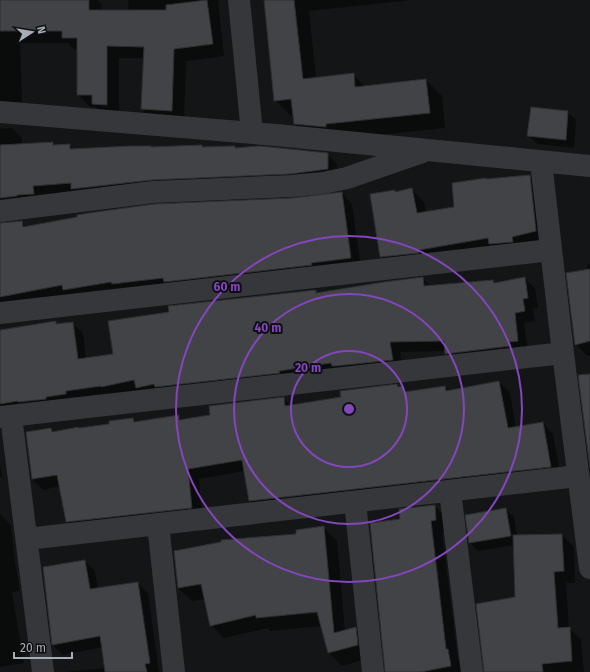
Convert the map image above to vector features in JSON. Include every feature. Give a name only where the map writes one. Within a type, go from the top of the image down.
[{"type":"street","points":[[239,0],[252,133]]},
{"type":"street","points":[[0,112],[252,133],[590,166]]},
{"type":"street","points":[[0,211],[153,192],[291,186],[323,183],[347,178],[426,150]]},
{"type":"street","points":[[541,162],[590,568]]},
{"type":"street","points":[[0,313],[551,250]]},
{"type":"street","points":[[43,672],[26,539],[5,416],[563,353]]},
{"type":"street","points":[[26,539],[578,476]]},
{"type":"street","points":[[450,491],[472,672]]},
{"type":"street","points":[[354,502],[373,672]]},
{"type":"street","points":[[158,524],[174,672]]},
{"type":"building","points":[[0,0],[89,0],[89,10],[166,10],[166,5],[207,0],[213,44],[174,49],[172,111],[141,109],[144,47],[107,46],[107,105],[92,104],[92,95],[77,95],[77,38],[62,38],[62,31],[0,31]]},
{"type":"building","points":[[264,0],[294,0],[303,79],[354,73],[355,87],[426,79],[430,113],[326,124],[326,127],[294,124],[291,99],[274,101]]},
{"type":"building","points":[[531,107],[568,111],[566,140],[527,136]]},
{"type":"building","points":[[53,142],[53,145],[70,144],[70,149],[131,146],[151,147],[202,145],[202,147],[235,146],[235,148],[260,146],[328,153],[328,169],[290,174],[152,180],[71,189],[71,183],[33,186],[34,194],[0,198],[0,145]]},
{"type":"building","points":[[530,175],[536,231],[512,237],[513,242],[489,244],[488,238],[419,250],[419,253],[380,257],[370,194],[395,190],[395,192],[412,188],[417,213],[454,207],[452,183],[486,178]]},
{"type":"building","points":[[342,192],[351,258],[311,263],[312,265],[164,282],[163,278],[112,284],[111,282],[63,290],[62,285],[0,297],[0,223],[22,221],[23,227],[77,217],[77,215],[154,204],[292,198]]},
{"type":"building","points":[[590,269],[590,341],[575,345],[566,273]]},
{"type":"building","points":[[423,277],[424,286],[493,280],[494,283],[525,277],[528,298],[523,299],[525,311],[515,313],[518,341],[509,342],[510,346],[445,354],[444,341],[390,342],[393,360],[335,366],[332,366],[331,363],[279,371],[280,373],[155,387],[154,384],[136,388],[134,380],[101,387],[66,391],[66,394],[46,397],[46,399],[0,404],[0,330],[56,321],[56,324],[73,322],[78,359],[113,354],[108,321],[169,312],[168,306],[316,290],[316,293]]},
{"type":"building","points":[[590,374],[590,468],[578,375]]},
{"type":"building","points":[[499,381],[508,428],[543,422],[551,467],[249,501],[242,460],[188,469],[192,508],[66,522],[57,475],[32,479],[26,432],[51,428],[52,432],[109,424],[109,421],[133,418],[134,422],[179,415],[179,420],[210,415],[209,406],[284,397],[285,406],[341,397],[340,391],[397,384],[398,387],[403,386],[404,392],[445,386],[446,391]]},
{"type":"building","points":[[435,505],[436,520],[431,521],[446,649],[448,649],[451,666],[421,672],[385,672],[370,523],[400,519],[399,509]]},
{"type":"building","points":[[506,508],[511,536],[469,543],[465,515]]},
{"type":"building","points":[[324,526],[334,633],[356,627],[358,645],[328,653],[317,612],[256,618],[256,615],[210,626],[201,584],[178,588],[174,551],[221,542],[221,540],[296,534],[296,530]]},
{"type":"building","points":[[562,534],[564,571],[554,572],[558,628],[570,627],[572,661],[542,664],[543,672],[484,672],[476,604],[515,597],[513,535]]},
{"type":"building","points":[[85,560],[90,589],[138,582],[150,663],[145,664],[147,672],[105,672],[100,636],[52,645],[43,567]]}]
